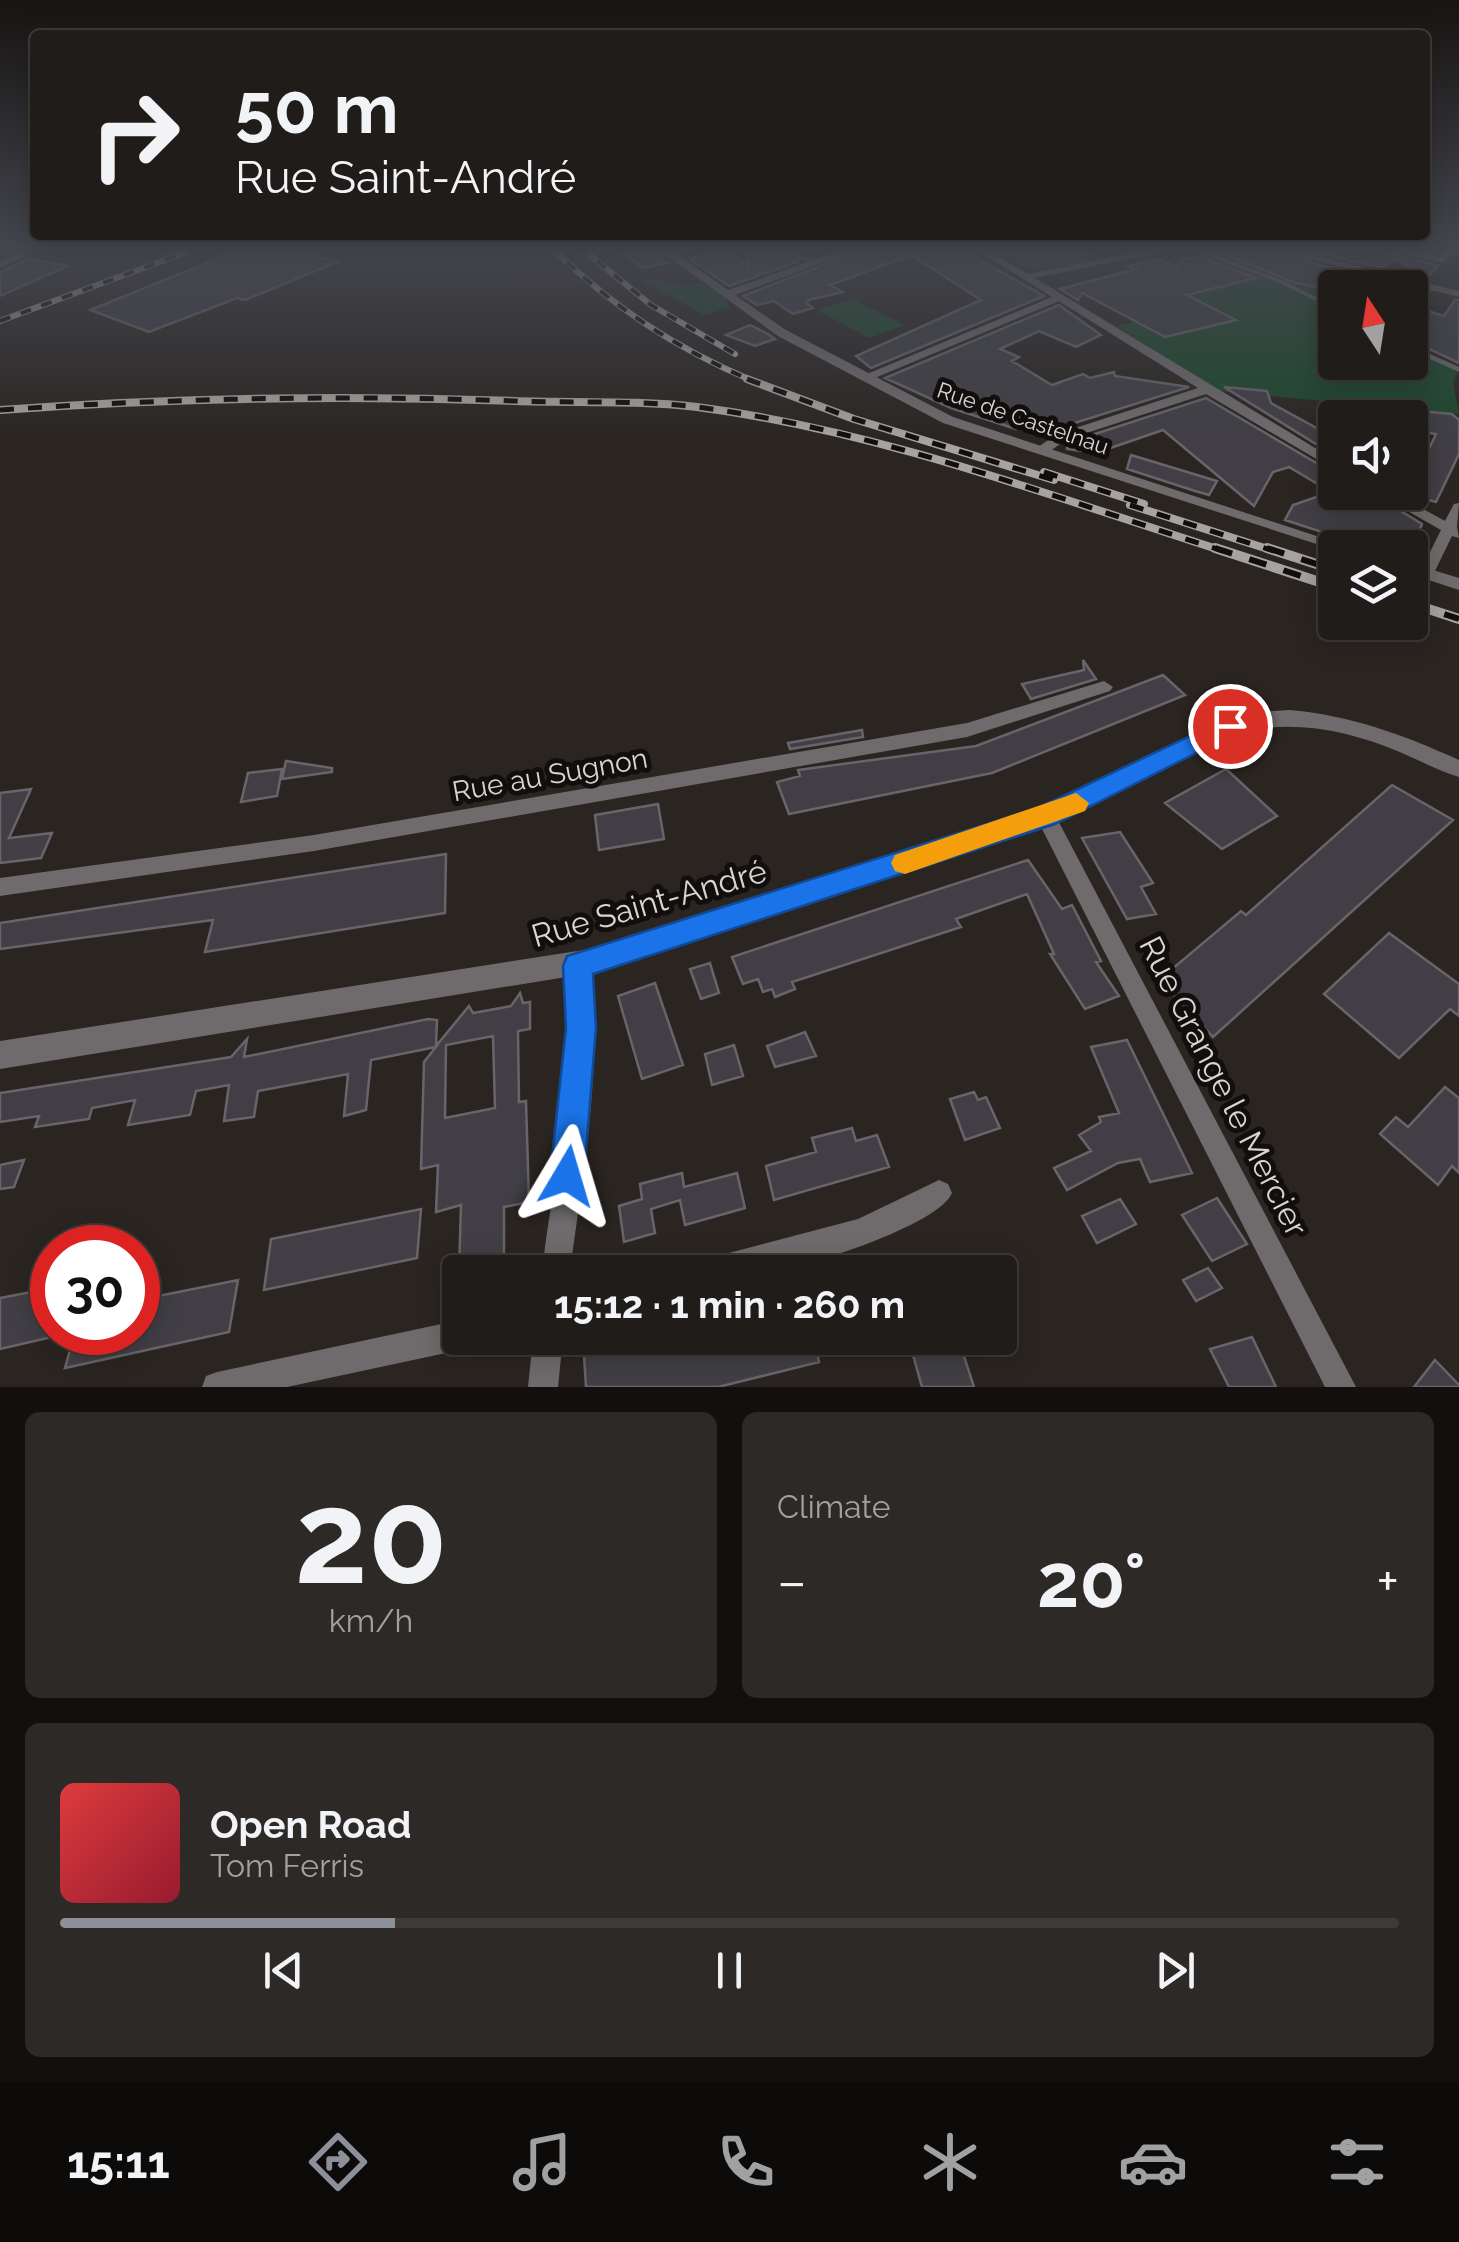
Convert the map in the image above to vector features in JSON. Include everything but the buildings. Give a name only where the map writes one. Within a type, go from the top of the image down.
[{"type":"street","name":"Rue de Castelnau","points":[[754,312],[782,333],[948,420],[1318,539]]},
{"type":"street","points":[[866,378],[1025,312]]},
{"type":"street","points":[[1082,312],[1318,456]]},
{"type":"street","points":[[1428,355],[1459,370]]},
{"type":"street","points":[[1042,450],[1061,437],[1204,390]]},
{"type":"street","points":[[1428,560],[1453,531],[1459,507]]},
{"type":"street","points":[[1414,510],[1453,531]]},
{"type":"street","points":[[1428,574],[1459,584]]},
{"type":"street","name":"Rue au Sugnon","points":[[0,887],[528,808],[948,733],[1002,721],[1104,687]]},
{"type":"street","name":"Rue Saint-André","points":[[0,1055],[578,966],[1046,816],[1230,726],[1288,716],[1362,730],[1459,769]]},
{"type":"street","name":"Rue Grange le Mercier","points":[[1046,816],[1341,1387]]},
{"type":"street","points":[[558,1255],[578,1082],[582,992],[578,966]]},
{"type":"street","points":[[781,1255],[916,1209],[939,1193]]},
{"type":"street","points":[[217,1387],[442,1339]]},
{"type":"street","points":[[542,1387],[546,1355]]},
{"type":"green space","points":[[820,312],[878,312],[905,325],[869,338]]},
{"type":"green space","points":[[1150,312],[1318,312],[1318,380],[1428,380],[1428,355],[1459,370],[1453,382],[1459,414],[1428,411],[1428,400],[1318,400],[1219,391],[1116,326],[1145,320]]},
{"type":"railway","points":[[0,321],[25,312]]},
{"type":"railway","points":[[629,312],[697,354],[753,381]]},
{"type":"railway","points":[[663,312],[735,354]]},
{"type":"railway","points":[[747,379],[854,419],[1054,480]]},
{"type":"railway","points":[[0,410],[321,398],[697,407],[831,431],[897,448],[1223,551]]},
{"type":"railway","points":[[1044,472],[1144,504]]},
{"type":"railway","points":[[1130,505],[1274,551]]},
{"type":"railway","points":[[1215,548],[1318,581]]},
{"type":"railway","points":[[1267,548],[1318,564]]},
{"type":"railway","points":[[1428,609],[1459,619]]},
{"type":"slow traffic","points":[[905,863],[1014,828],[1076,803]]},
{"type":"route","points":[[567,1176],[581,1028],[578,966],[1014,828],[1122,782],[1230,726]]}]
